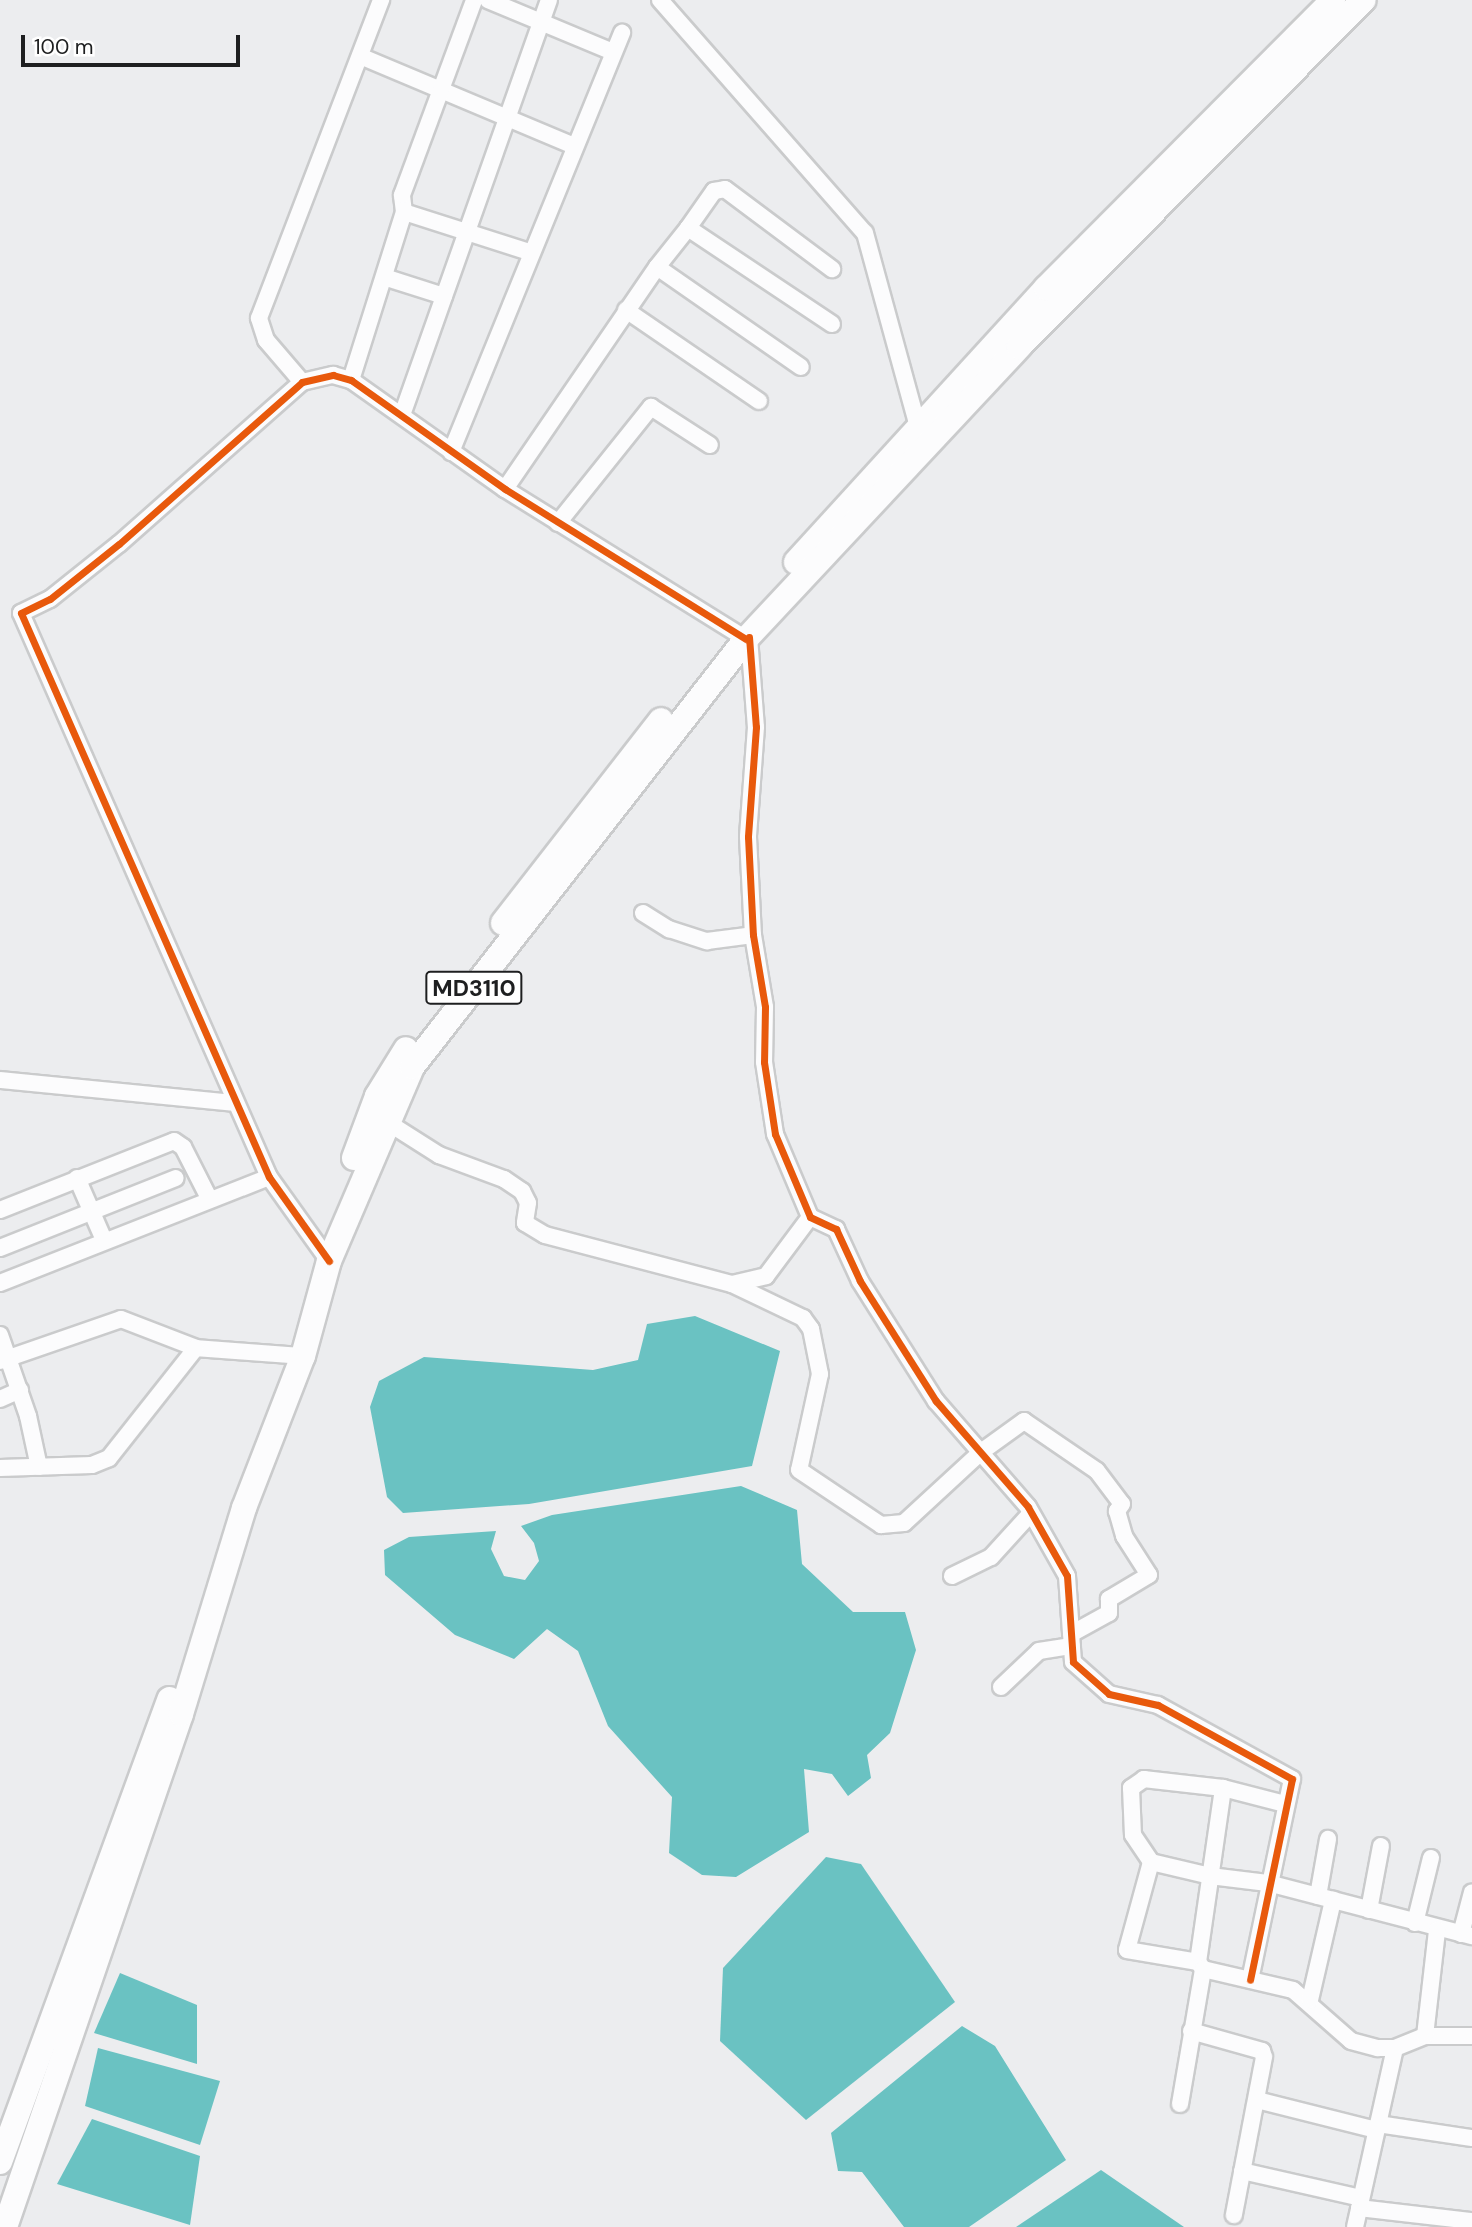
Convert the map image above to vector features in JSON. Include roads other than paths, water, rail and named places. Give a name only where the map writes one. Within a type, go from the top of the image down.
[{"type":"main road","name":"MD3110","points":[[324,1258],[412,1067],[743,636],[918,427],[1046,288],[1333,0]]},
{"type":"main road","name":"MD3110","points":[[5,2227],[181,1714],[244,1508],[296,1356],[324,1258],[377,1096],[404,1052],[614,778],[743,636],[1019,347],[1363,0]]},
{"type":"main road","name":"MD3110","points":[[0,2162],[296,1356]]},
{"type":"street","points":[[302,382],[266,340],[259,318],[381,0]]},
{"type":"street","points":[[351,380],[404,212],[402,195],[474,0]]},
{"type":"street","points":[[488,0],[613,51]]},
{"type":"street","points":[[402,415],[550,0]]},
{"type":"street","points":[[660,0],[865,233],[918,427]]},
{"type":"street","points":[[451,452],[529,252],[622,33]]},
{"type":"street","points":[[360,56],[574,146]]},
{"type":"street","points":[[505,489],[626,310],[714,191],[725,189],[832,269]]},
{"type":"street","points":[[404,212],[529,252]]},
{"type":"street","points":[[688,228],[832,324]]},
{"type":"street","points":[[657,267],[800,367]]},
{"type":"street","points":[[384,277],[444,296]]},
{"type":"street","points":[[626,310],[759,401]]},
{"type":"street","points":[[324,1258],[269,1177],[233,1102],[21,613],[50,599],[119,544],[302,382],[333,375],[351,380],[505,489],[743,636],[756,727],[748,837],[753,935],[765,1007],[764,1062],[775,1134],[810,1217],[836,1229],[860,1281],[936,1401],[1031,1513],[1067,1576],[1073,1662],[1109,1694],[1158,1705],[1292,1779],[1250,1980]]},
{"type":"street","points":[[558,523],[651,407],[710,445]]},
{"type":"street","points":[[643,913],[669,929],[707,941],[753,935]]},
{"type":"street","points":[[0,1080],[233,1102]]},
{"type":"street","points":[[387,1122],[439,1155],[504,1179],[522,1191],[528,1203],[525,1223],[545,1234],[732,1284],[803,1318],[816,1340],[820,1374],[799,1463],[803,1477],[881,1525],[893,1528],[904,1523],[981,1452],[1024,1421],[1097,1471],[1122,1504],[1117,1511],[1124,1536],[1149,1575],[1109,1599],[1109,1614],[1071,1640],[1039,1651],[1001,1687]]},
{"type":"street","points":[[0,1210],[174,1141],[183,1147],[210,1200]]},
{"type":"street","points":[[0,1283],[269,1177]]},
{"type":"street","points":[[76,1178],[104,1240]]},
{"type":"street","points":[[0,1248],[176,1178]]},
{"type":"street","points":[[732,1284],[766,1276],[810,1217]]},
{"type":"street","points":[[4,1359],[121,1319],[196,1348],[296,1356]]},
{"type":"street","points":[[0,1335],[4,1359],[20,1390],[39,1467]]},
{"type":"street","points":[[0,1468],[92,1465],[108,1458],[196,1348]]},
{"type":"street","points":[[0,1399],[20,1390]]},
{"type":"street","points":[[952,1576],[991,1557],[1031,1513]]},
{"type":"street","points":[[1285,1804],[1223,1788],[1144,1779],[1131,1788],[1133,1835],[1152,1862],[1210,1876],[1268,1884],[1437,1930],[1466,1935],[1472,1892]]},
{"type":"street","points":[[1180,2104],[1223,1788]]},
{"type":"street","points":[[1310,2000],[1325,1898],[1328,1839]]},
{"type":"street","points":[[1368,1910],[1381,1846]]},
{"type":"street","points":[[1415,1923],[1431,1858]]},
{"type":"street","points":[[1152,1862],[1127,1950],[1293,1990],[1310,2000],[1352,2041],[1378,2049],[1395,2048],[1425,2036],[1472,2036]]},
{"type":"street","points":[[1425,2036],[1437,1930]]},
{"type":"street","points":[[1191,2031],[1262,2051],[1264,2066],[1234,2215]]},
{"type":"street","points":[[1354,2227],[1395,2048]]},
{"type":"street","points":[[1257,2100],[1377,2127],[1472,2137]]},
{"type":"street","points":[[1242,2171],[1360,2203],[1472,2221]]},
{"type":"water","points":[[695,1316],[780,1351],[752,1466],[529,1504],[403,1513],[387,1497],[370,1407],[379,1381],[424,1357],[593,1370],[638,1360],[647,1324]]},
{"type":"water","points":[[741,1486],[797,1510],[802,1564],[853,1612],[905,1612],[916,1650],[890,1733],[867,1755],[871,1778],[848,1796],[832,1774],[804,1769],[809,1832],[736,1877],[702,1875],[669,1853],[672,1797],[608,1726],[578,1651],[547,1629],[514,1659],[455,1635],[385,1575],[384,1550],[409,1537],[496,1531],[491,1549],[504,1576],[525,1580],[539,1561],[534,1543],[521,1526],[552,1515]]},
{"type":"water","points":[[826,1857],[861,1864],[955,2002],[806,2120],[720,2041],[723,1968]]},
{"type":"water","points":[[120,1973],[197,2005],[197,2064],[94,2033]]},
{"type":"water","points":[[962,2026],[995,2046],[1066,2160],[969,2227],[904,2227],[862,2172],[838,2171],[831,2133]]},
{"type":"water","points":[[98,2048],[220,2081],[200,2145],[85,2106]]},
{"type":"water","points":[[92,2119],[200,2156],[190,2225],[57,2184]]},
{"type":"water","points":[[1101,2170],[1184,2227],[1016,2227]]}]
